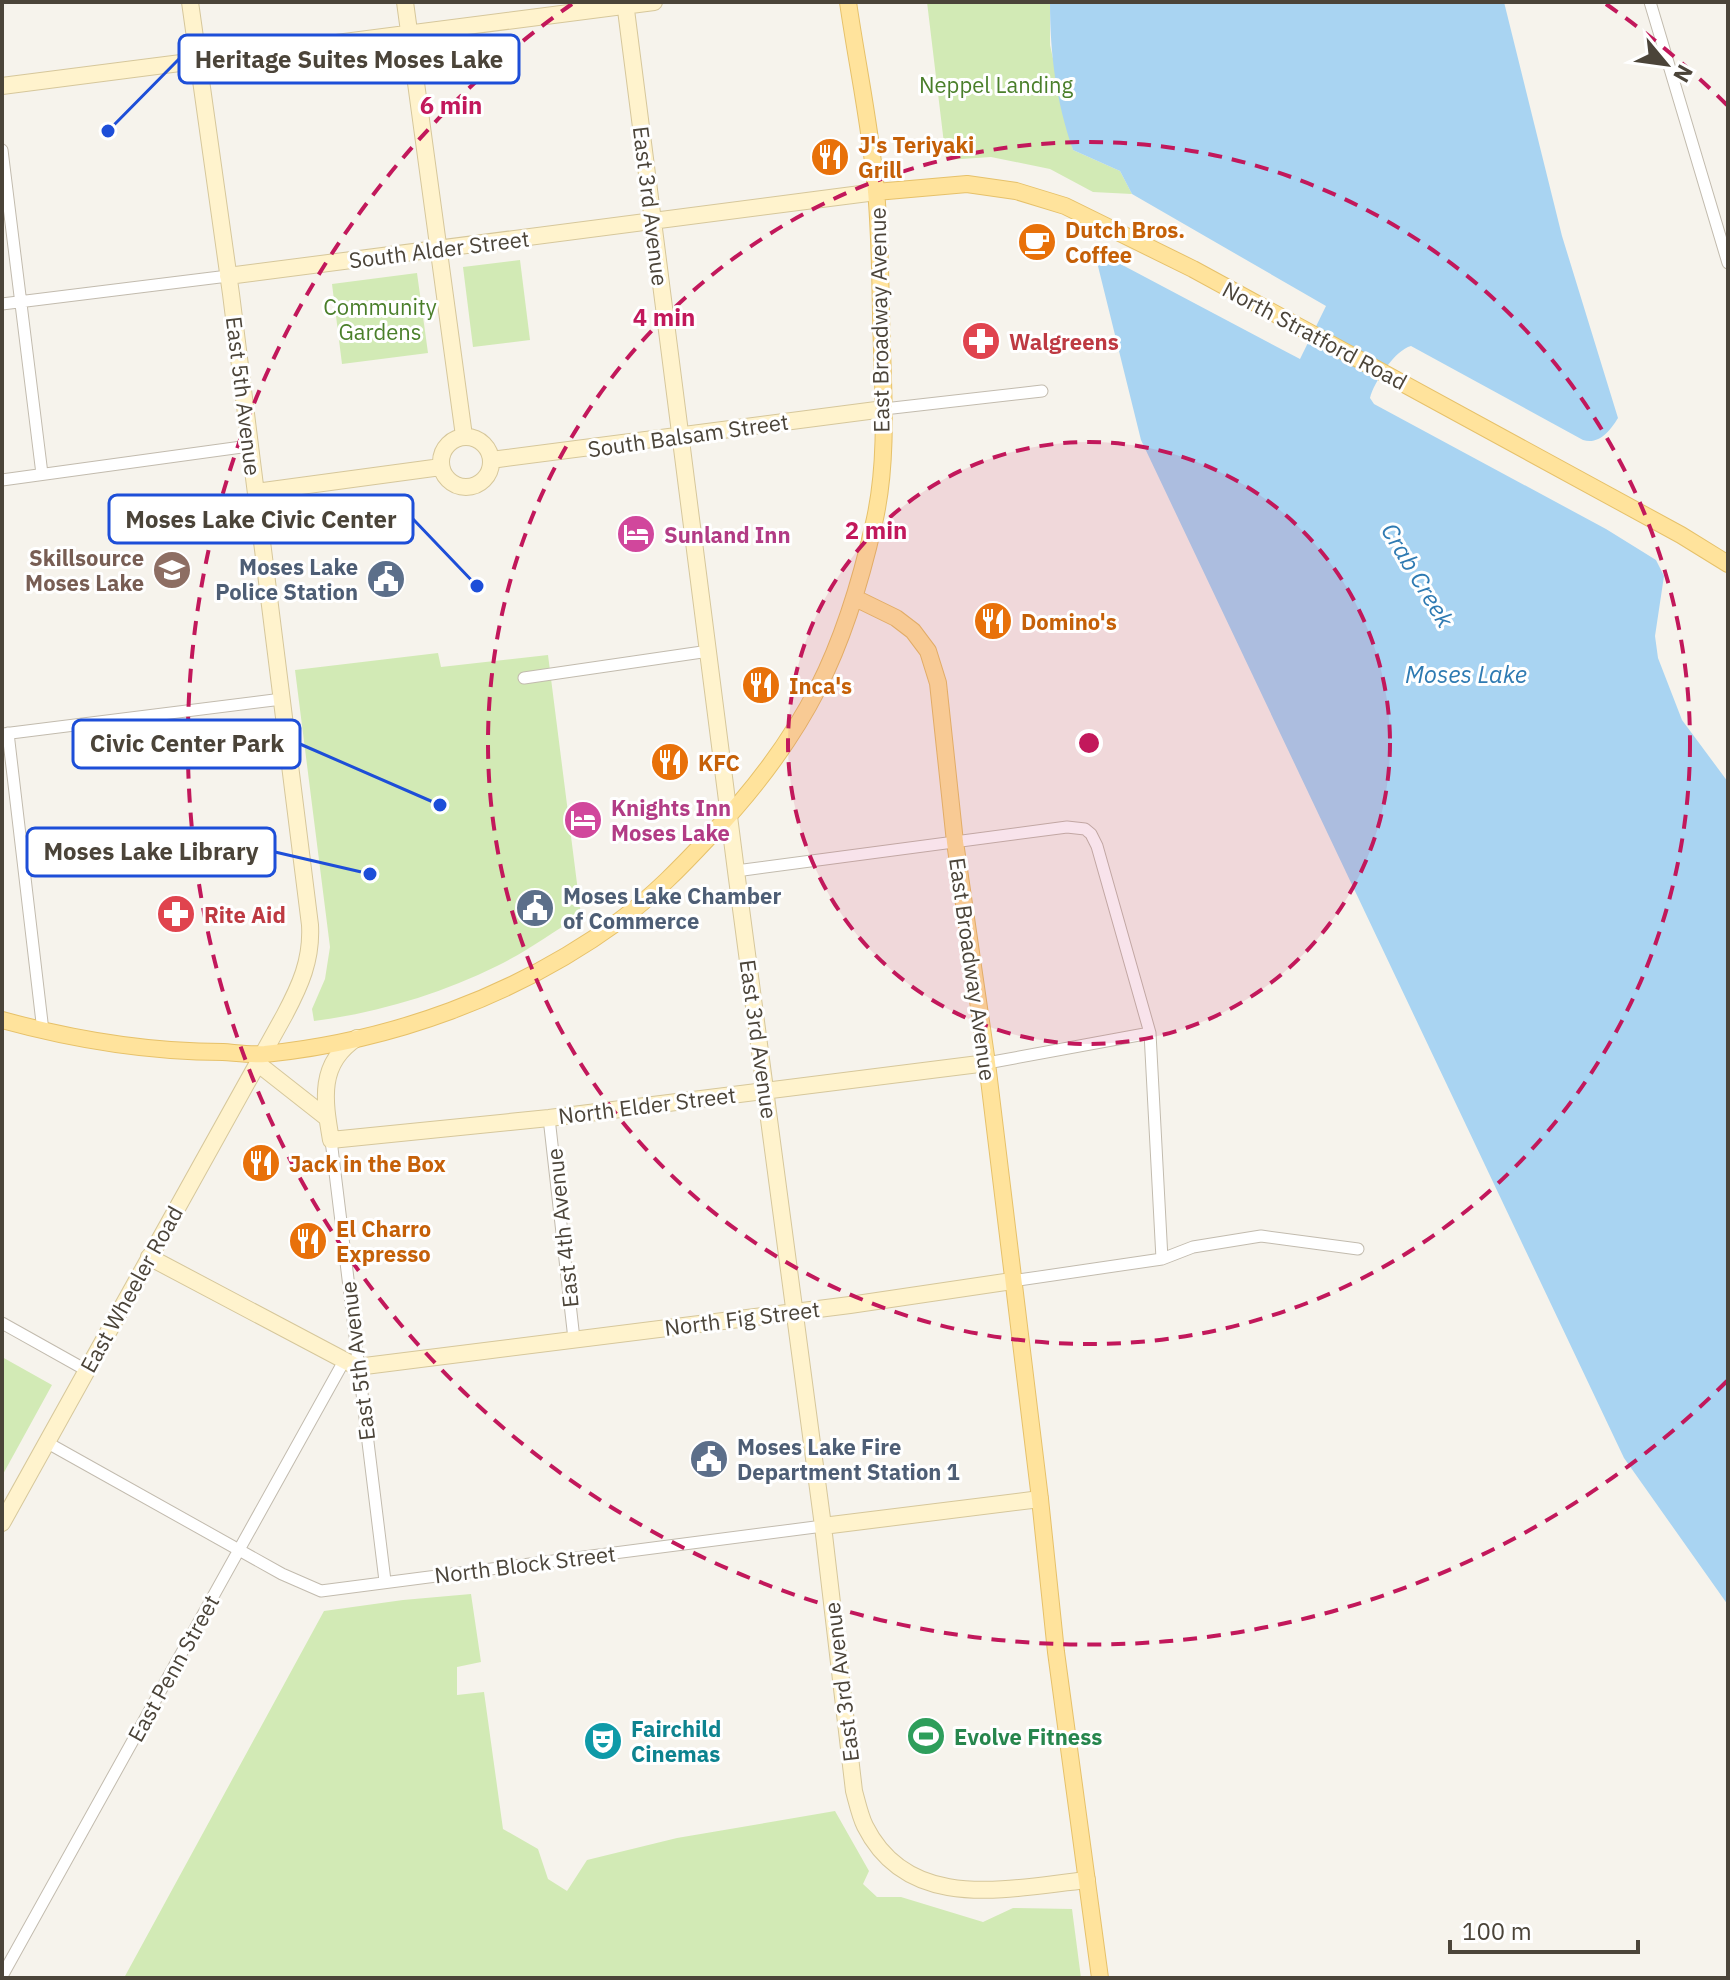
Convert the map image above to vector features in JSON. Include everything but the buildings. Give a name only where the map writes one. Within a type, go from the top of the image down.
[{"type":"main road","name":"East 5th Avenue","points":[[190,2],[256,492],[311,939],[310,956],[298,990],[259,1059]]},
{"type":"main road","points":[[405,2],[464,436]]},
{"type":"main road","points":[[2,86],[654,2]]},
{"type":"main road","name":"East Broadway Avenue","points":[[848,2],[876,192],[884,409],[881,481],[875,521],[855,598],[896,618],[913,631],[928,651],[938,683],[955,842],[987,1063],[1056,1652],[1100,1978]]},
{"type":"main road","name":"East 3rd Avenue","points":[[625,4],[823,1526],[854,1791],[865,1826],[880,1849],[900,1869],[923,1882],[954,1890],[983,1890],[1087,1880]]},
{"type":"main road","name":"North Stratford Road","points":[[876,192],[967,184],[1016,191],[1065,206],[1193,269],[1410,386],[1728,564]]},
{"type":"main road","name":"South Alder Street","points":[[228,276],[876,192]]},
{"type":"main road","name":"South Balsam Street","points":[[491,460],[884,409]]},
{"type":"main road","points":[[464,436],[479,440],[489,452],[491,460],[488,475],[477,485],[469,487],[448,480],[441,467],[445,446],[464,436]]},
{"type":"main road","points":[[256,492],[441,467]]},
{"type":"main road","points":[[2,1020],[124,1046],[259,1059],[434,1017],[475,1003],[525,979],[625,916],[682,866],[730,815],[763,776],[812,699],[855,598]]},
{"type":"main road","points":[[331,1140],[324,1102],[330,1070],[344,1047],[358,1037]]},
{"type":"main road","points":[[259,1059],[327,1118]]},
{"type":"main road","name":"East Wheeler Road","points":[[2,1523],[259,1059]]},
{"type":"main road","name":"North Elder Street","points":[[331,1140],[549,1118],[987,1063]]},
{"type":"main road","points":[[149,1257],[351,1364]]},
{"type":"main road","name":"North Fig Street","points":[[351,1364],[574,1339],[1012,1281]]},
{"type":"main road","name":"North Block Street","points":[[823,1526],[1040,1499]]},
{"type":"street","points":[[1650,2],[1728,263]]},
{"type":"street","points":[[2,150],[42,474]]},
{"type":"street","name":"South Alder Street","points":[[2,304],[228,276]]},
{"type":"street","points":[[884,409],[1042,391]]},
{"type":"street","points":[[2,480],[249,446]]},
{"type":"street","points":[[524,678],[709,651]]},
{"type":"street","points":[[43,1031],[5,734],[282,699]]},
{"type":"street","points":[[736,871],[1067,827],[1085,829],[1091,834],[1107,875],[1150,1033],[1162,1259]]},
{"type":"street","name":"North Elder Street","points":[[987,1063],[1150,1033]]},
{"type":"street","name":"East 4th Avenue","points":[[549,1118],[574,1339]]},
{"type":"street","name":"East 5th Avenue","points":[[331,1140],[351,1364],[385,1581]]},
{"type":"street","name":"North Fig Street","points":[[1012,1281],[1162,1259],[1193,1247],[1261,1236],[1358,1249]]},
{"type":"street","points":[[2,1323],[86,1370]]},
{"type":"street","name":"East Penn Street","points":[[2,1976],[239,1550],[351,1364]]},
{"type":"street","name":"North Block Street","points":[[46,1442],[239,1550],[321,1591],[823,1526]]},
{"type":"green space","name":"Neppel Landing","points":[[927,2],[1050,2],[1050,45],[1073,150],[1120,171],[1132,194],[1093,192],[1050,169],[991,157],[946,160]]},
{"type":"green space","name":"Community Gardens","points":[[520,260],[530,340],[473,347],[463,267]]},
{"type":"green space","name":"Community Gardens","points":[[417,273],[428,353],[342,364],[332,284]]},
{"type":"green space","points":[[438,653],[441,667],[548,655],[581,915],[508,960],[454,985],[361,1013],[314,1021],[312,1009],[325,979],[330,947],[295,670]]},
{"type":"green space","points":[[2,1357],[52,1385],[2,1476]]},
{"type":"green space","points":[[471,1594],[481,1662],[457,1667],[457,1695],[484,1692],[503,1829],[538,1849],[548,1879],[567,1891],[587,1860],[677,1838],[835,1811],[869,1871],[863,1884],[877,1897],[901,1897],[983,1922],[1013,1908],[1072,1909],[1081,1978],[124,1978],[324,1611]]},
{"type":"water","name":"Moses Lake","points":[[1050,2],[1504,2],[1562,236],[1618,418],[1599,439],[1583,440],[1411,346],[1398,354],[1386,368],[1370,398],[1374,404],[1606,529],[1656,560],[1664,576],[1655,636],[1658,658],[1682,720],[1728,782],[1728,1605],[1624,1458],[1141,440],[1094,250],[1300,359],[1326,306],[1132,194],[1120,171],[1073,150],[1055,77]]},
{"type":"place","name":"Heritage Suites Moses Lake","points":[[108,131]]},
{"type":"place","name":"J's Teriyaki Grill","points":[[830,157]]},
{"type":"place","name":"Dutch Bros. Coffee","points":[[1037,242]]},
{"type":"place","name":"Walgreens","points":[[981,341]]},
{"type":"place","name":"Sunland Inn","points":[[636,534]]},
{"type":"place","name":"Skillsource Moses Lake","points":[[172,570]]},
{"type":"place","name":"Moses Lake Police Station","points":[[386,579]]},
{"type":"place","name":"Moses Lake Civic Center","points":[[477,586]]},
{"type":"place","name":"Domino's","points":[[993,621]]},
{"type":"place","name":"Inca's","points":[[761,685]]},
{"type":"place","name":"KFC","points":[[670,762]]},
{"type":"place","name":"Civic Center Park","points":[[440,805]]},
{"type":"place","name":"Knights Inn Moses Lake","points":[[583,820]]},
{"type":"place","name":"Moses Lake Library","points":[[370,874]]},
{"type":"place","name":"Moses Lake Chamber of Commerce","points":[[535,908]]},
{"type":"place","name":"Rite Aid","points":[[176,914]]},
{"type":"place","name":"Jack in the Box","points":[[261,1163]]},
{"type":"place","name":"El Charro Expresso","points":[[308,1241]]},
{"type":"place","name":"Moses Lake Fire Department Station 1","points":[[709,1459]]},
{"type":"place","name":"Evolve Fitness","points":[[926,1736]]},
{"type":"place","name":"Fairchild Cinemas","points":[[603,1741]]},
{"type":"water label","name":"Crab Creek","points":[[1418,575]]}]
